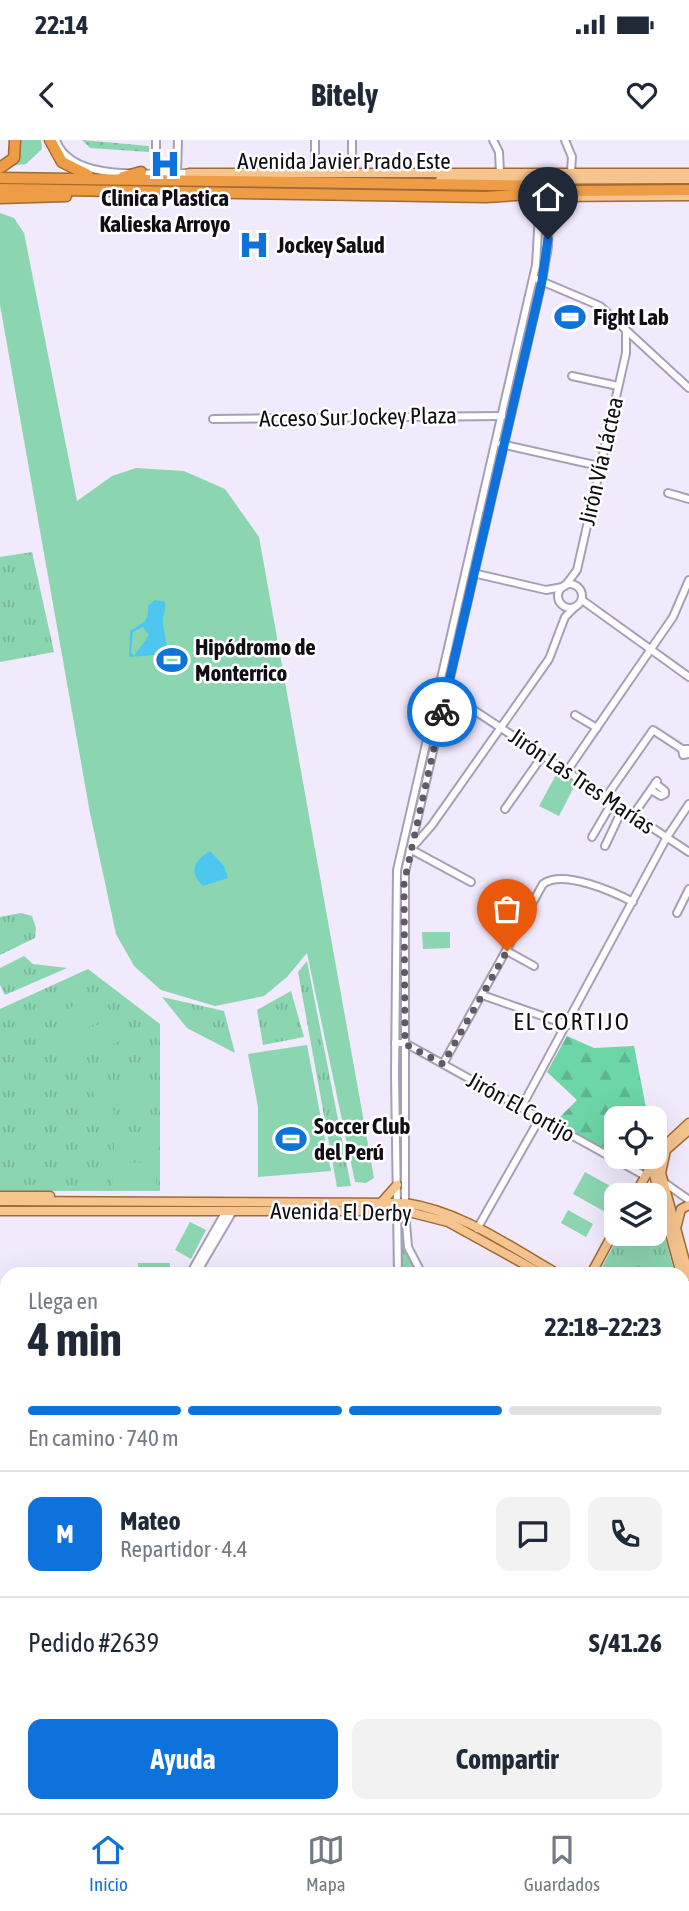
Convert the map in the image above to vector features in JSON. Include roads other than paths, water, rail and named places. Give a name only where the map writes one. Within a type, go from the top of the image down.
[{"type":"highway","points":[[0,168],[14,158],[15,140]]},
{"type":"highway","points":[[50,140],[59,158],[83,175],[113,180],[141,172]]},
{"type":"highway","points":[[177,177],[189,173]]},
{"type":"highway","points":[[272,180],[285,173]]},
{"type":"highway","name":"Avenida Javier Prado Este","points":[[0,178],[113,180],[177,177],[419,181]]},
{"type":"highway","points":[[419,181],[689,188]]},
{"type":"highway","points":[[486,197],[657,188]]},
{"type":"highway","name":"Avenida Javier Prado Este","points":[[0,189],[486,197]]},
{"type":"highway","points":[[0,198],[54,198],[82,192]]},
{"type":"main road","name":"Avenida Javier Prado Este","points":[[189,173],[689,173]]},
{"type":"main road","points":[[456,179],[480,173]]},
{"type":"main road","name":"Avenida Javier Prado Este","points":[[419,181],[689,179]]},
{"type":"main road","name":"Avenida Javier Prado Este","points":[[486,197],[689,197]]},
{"type":"main road","points":[[657,1183],[654,1177],[655,1159],[667,1140],[689,1123]]},
{"type":"main road","points":[[648,1183],[654,1177],[663,1155],[689,1130]]},
{"type":"main road","points":[[654,1177],[660,1183]]},
{"type":"main road","points":[[381,1203],[397,1185]]},
{"type":"main road","points":[[0,1196],[140,1197],[167,1202]]},
{"type":"main road","points":[[0,1201],[167,1202]]},
{"type":"main road","points":[[677,1231],[677,1215],[689,1201]]},
{"type":"main road","name":"Avenida El Derby","points":[[167,1202],[401,1207]]},
{"type":"main road","name":"Avenida El Derby","points":[[0,1209],[229,1211],[345,1207],[381,1203],[442,1219],[476,1232],[544,1267]]},
{"type":"main road","points":[[667,1208],[677,1231],[687,1267]]},
{"type":"main road","points":[[667,1212],[679,1267]]},
{"type":"main road","name":"Avenida El Derby","points":[[476,1232],[531,1267]]},
{"type":"main road","points":[[594,1267],[606,1246]]},
{"type":"street","name":"Avenida Javier Prado Este","points":[[56,140],[65,157],[82,167],[177,177]]},
{"type":"street","points":[[156,140],[156,173]]},
{"type":"street","points":[[177,177],[178,140]]},
{"type":"street","points":[[315,140],[315,173]]},
{"type":"street","points":[[352,140],[352,174]]},
{"type":"street","points":[[493,140],[499,152],[500,173]]},
{"type":"street","points":[[565,140],[572,157],[571,172]]},
{"type":"street","points":[[504,428],[502,416],[534,278],[545,197]]},
{"type":"street","points":[[401,1207],[397,1185],[395,1043],[399,931],[408,849],[500,443],[542,281],[548,247],[545,197]]},
{"type":"street","points":[[534,278],[597,303],[689,388]]},
{"type":"street","name":"Jirón Vía Láctea","points":[[581,592],[577,570],[626,353],[626,330]]},
{"type":"street","points":[[626,353],[644,346]]},
{"type":"street","points":[[572,376],[618,386]]},
{"type":"street","name":"Acceso Sur Jockey Plaza","points":[[213,419],[502,416]]},
{"type":"street","points":[[500,443],[599,467]]},
{"type":"street","points":[[668,493],[689,499]]},
{"type":"street","name":"Jirón Vía Láctea","points":[[564,587],[577,570]]},
{"type":"street","points":[[471,572],[546,590],[572,585],[581,592],[582,600],[689,677]]},
{"type":"street","points":[[567,771],[673,617],[689,580]]},
{"type":"street","points":[[564,587],[560,602],[565,617]]},
{"type":"street","points":[[546,590],[569,608],[575,607]]},
{"type":"street","points":[[408,849],[432,825],[502,727],[549,659],[565,617],[582,600]]},
{"type":"street","points":[[408,849],[418,817],[443,690]]},
{"type":"street","name":"Jirón Las Tres Marías","points":[[443,690],[689,852]]},
{"type":"street","points":[[575,715],[597,728]]},
{"type":"street","points":[[606,797],[653,730],[682,749]]},
{"type":"street","points":[[505,809],[543,755]]},
{"type":"street","points":[[634,815],[654,785]]},
{"type":"street","points":[[592,837],[613,801]]},
{"type":"street","points":[[521,1108],[667,837],[689,804]]},
{"type":"street","points":[[605,846],[623,808]]},
{"type":"street","points":[[418,817],[432,825]]},
{"type":"street","points":[[408,849],[471,881]]},
{"type":"street","points":[[443,1064],[543,884],[549,880],[600,886],[633,902]]},
{"type":"street","points":[[677,913],[689,889]]},
{"type":"street","points":[[398,1267],[405,1059],[399,931]]},
{"type":"street","points":[[507,951],[534,966]]},
{"type":"street","points":[[482,995],[568,1025]]},
{"type":"street","name":"Jirón El Cortijo","points":[[395,1043],[416,1049],[521,1108],[654,1177],[689,1201]]},
{"type":"street","points":[[405,1059],[410,1050],[416,1049]]},
{"type":"street","points":[[476,1232],[540,1118]]},
{"type":"street","points":[[667,1203],[689,1201]]},
{"type":"street","points":[[194,1267],[229,1211]]},
{"type":"street","points":[[200,1267],[229,1211]]},
{"type":"street","points":[[401,1221],[408,1247],[418,1267]]},
{"type":"street","points":[[630,1813],[640,1813]]},
{"type":"water","points":[[155,600],[165,602],[163,623],[166,654],[129,657],[130,631],[146,619],[148,606]],"holes":[[[143,627],[149,635],[134,656],[131,652],[133,632]]]},
{"type":"water","points":[[210,851],[224,866],[228,878],[203,886],[194,871],[200,859]]},
{"type":"place","name":"Clinica Plastica Kalieska Arroyo","points":[[165,164]]},
{"type":"place","name":"Jockey Salud","points":[[254,245]]},
{"type":"place","name":"Fight Lab","points":[[570,317]]},
{"type":"place","name":"Hipódromo de Monterrico","points":[[172,660]]},
{"type":"place","name":"Soccer Club del Perú","points":[[291,1139]]},
{"type":"district","name":"EL CORTIJO","points":[[572,1021]]}]
